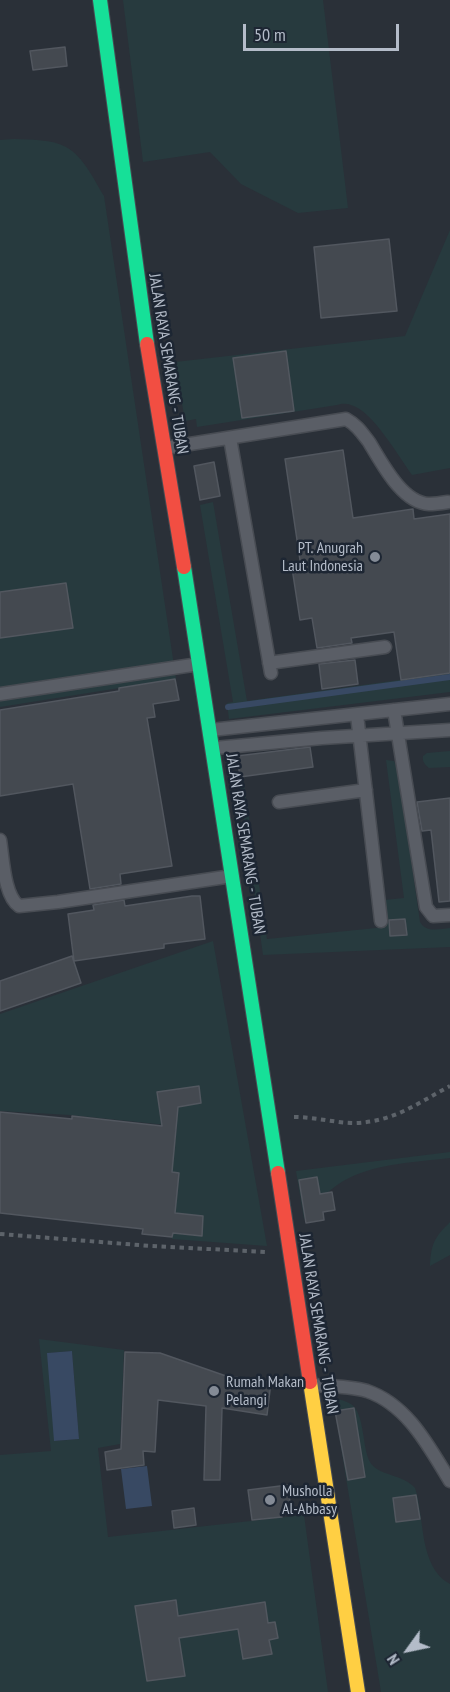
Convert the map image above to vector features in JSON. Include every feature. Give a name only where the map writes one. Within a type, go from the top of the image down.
[{"type":"highway","name":"JALAN RAYA SEMARANG - TUBAN","points":[[100,0],[140,297],[200,664],[358,1692]]},
{"type":"lane","points":[[164,448],[346,419],[358,427],[395,482],[413,500],[430,504],[448,502]]},
{"type":"lane","points":[[230,438],[270,668],[385,647]]},
{"type":"lane","points":[[0,694],[200,664]]},
{"type":"lane","points":[[210,730],[450,704]]},
{"type":"lane","points":[[394,710],[426,907],[433,916],[450,915]]},
{"type":"lane","points":[[357,715],[381,921]]},
{"type":"lane","points":[[213,748],[450,730]]},
{"type":"lane","points":[[279,802],[366,790]]},
{"type":"lane","points":[[0,840],[10,897],[18,906],[58,903],[233,876]]},
{"type":"lane","points":[[311,1385],[367,1391],[392,1404],[400,1410],[423,1438],[450,1481]]},
{"type":"path","points":[[270,1118],[305,1117],[358,1123],[381,1119],[412,1108],[450,1086]]},
{"type":"path","points":[[0,1234],[151,1246],[291,1253]]},
{"type":"green space","points":[[123,0],[323,0],[348,208],[298,213],[241,184],[210,152],[143,162]]},
{"type":"green space","points":[[0,140],[48,141],[66,147],[83,163],[104,196],[176,679],[0,707]]},
{"type":"green space","points":[[450,230],[450,468],[412,475],[393,446],[368,416],[347,404],[197,427],[196,419],[185,421],[175,362],[405,336]]},
{"type":"green space","points":[[213,502],[247,701],[450,673],[450,692],[229,719],[227,703],[233,702],[200,505]]},
{"type":"green space","points":[[450,751],[450,767],[429,768],[423,761],[423,756],[427,753]]},
{"type":"green space","points":[[386,760],[394,761],[398,770],[420,922],[429,929],[450,928],[450,947],[263,955],[238,778],[243,777],[267,939],[386,927],[384,900],[404,898]]},
{"type":"green space","points":[[213,941],[267,1246],[172,1239],[170,1180],[177,1126],[70,1115],[0,1111],[0,1014]]},
{"type":"green space","points":[[450,1152],[450,1158],[386,1166],[342,1181],[304,1219],[296,1171]]},
{"type":"green space","points":[[450,1222],[450,1255],[430,1266],[434,1242]]},
{"type":"green space","points":[[39,1339],[124,1350],[120,1444],[98,1448],[108,1537],[304,1515],[328,1692],[0,1692],[0,1455],[51,1451]],"holes":[[[72,1351],[79,1439],[55,1441],[48,1353]]]},
{"type":"green space","points":[[333,1398],[349,1403],[356,1409],[367,1456],[374,1467],[410,1483],[415,1488],[424,1540],[432,1566],[450,1584],[450,1692],[381,1692]]},
{"type":"water","points":[[72,1351],[79,1439],[54,1441],[47,1353]]},
{"type":"water","points":[[147,1466],[152,1506],[126,1509],[121,1469]]},
{"type":"building","points":[[65,47],[67,66],[33,70],[30,51]]},
{"type":"building","points":[[389,239],[397,311],[321,318],[314,247]]},
{"type":"building","points":[[286,351],[294,411],[242,418],[233,358]]},
{"type":"building","name":"PT. Anugrah Laut Indonesia","points":[[343,450],[353,518],[413,509],[414,519],[450,514],[450,673],[401,680],[394,632],[351,638],[352,643],[317,648],[312,618],[300,620],[292,568],[301,567],[285,459]]},
{"type":"building","points":[[214,462],[220,496],[200,500],[194,466]]},
{"type":"building","points":[[66,583],[73,628],[0,638],[0,592]]},
{"type":"building","points":[[355,660],[358,684],[322,689],[319,664]]},
{"type":"building","points":[[175,679],[179,700],[153,704],[155,717],[147,718],[172,866],[120,874],[121,884],[90,889],[73,784],[0,796],[0,710],[119,691],[119,688]]},
{"type":"building","points":[[310,747],[313,767],[240,777],[237,756]]},
{"type":"building","points":[[450,798],[450,901],[439,902],[431,830],[422,831],[417,802]]},
{"type":"building","points":[[200,896],[205,939],[164,944],[164,948],[74,961],[68,914],[94,910],[93,905],[124,900],[125,906]]},
{"type":"building","points":[[405,919],[407,935],[390,936],[389,920]]},
{"type":"building","points":[[72,956],[81,983],[0,1011],[0,981]]},
{"type":"building","points":[[199,1086],[201,1103],[178,1107],[172,1172],[179,1173],[175,1213],[203,1216],[202,1236],[173,1233],[172,1237],[142,1234],[143,1229],[0,1213],[0,1112],[72,1119],[72,1116],[162,1126],[157,1092]]},
{"type":"building","points":[[317,1177],[320,1194],[332,1192],[335,1210],[323,1212],[324,1220],[306,1223],[299,1180]]},
{"type":"building","points":[[125,1352],[160,1353],[226,1376],[271,1382],[267,1415],[222,1408],[220,1480],[204,1480],[206,1406],[158,1400],[155,1452],[143,1451],[144,1465],[107,1470],[105,1452],[121,1449]]},
{"type":"building","points":[[354,1408],[365,1477],[348,1480],[335,1411]]},
{"type":"building","name":"Musholla Al-Abbasy","points":[[288,1485],[291,1511],[281,1512],[282,1517],[252,1520],[248,1490]]},
{"type":"building","points":[[416,1495],[420,1519],[396,1522],[393,1498]]},
{"type":"building","points":[[194,1508],[196,1525],[174,1528],[172,1511]]},
{"type":"building","points":[[176,1600],[178,1616],[265,1602],[268,1623],[275,1622],[278,1638],[269,1640],[272,1654],[243,1659],[238,1629],[179,1638],[185,1676],[147,1681],[135,1606]]},
{"type":"waterway","points":[[228,707],[450,677]]},
{"type":"traffic: fast","points":[[100,0],[147,344]]},
{"type":"traffic: fast","points":[[184,567],[278,1173]]},
{"type":"traffic: slow","points":[[310,1382],[358,1692]]},
{"type":"traffic: jam","points":[[147,344],[184,567]]},
{"type":"traffic: jam","points":[[278,1173],[310,1382]]},
{"type":"place","name":"PT. Anugrah Laut Indonesia","points":[[375,557]]},
{"type":"place","name":"Rumah Makan Pelangi","points":[[214,1391]]},
{"type":"place","name":"Musholla Al-Abbasy","points":[[270,1500]]}]
